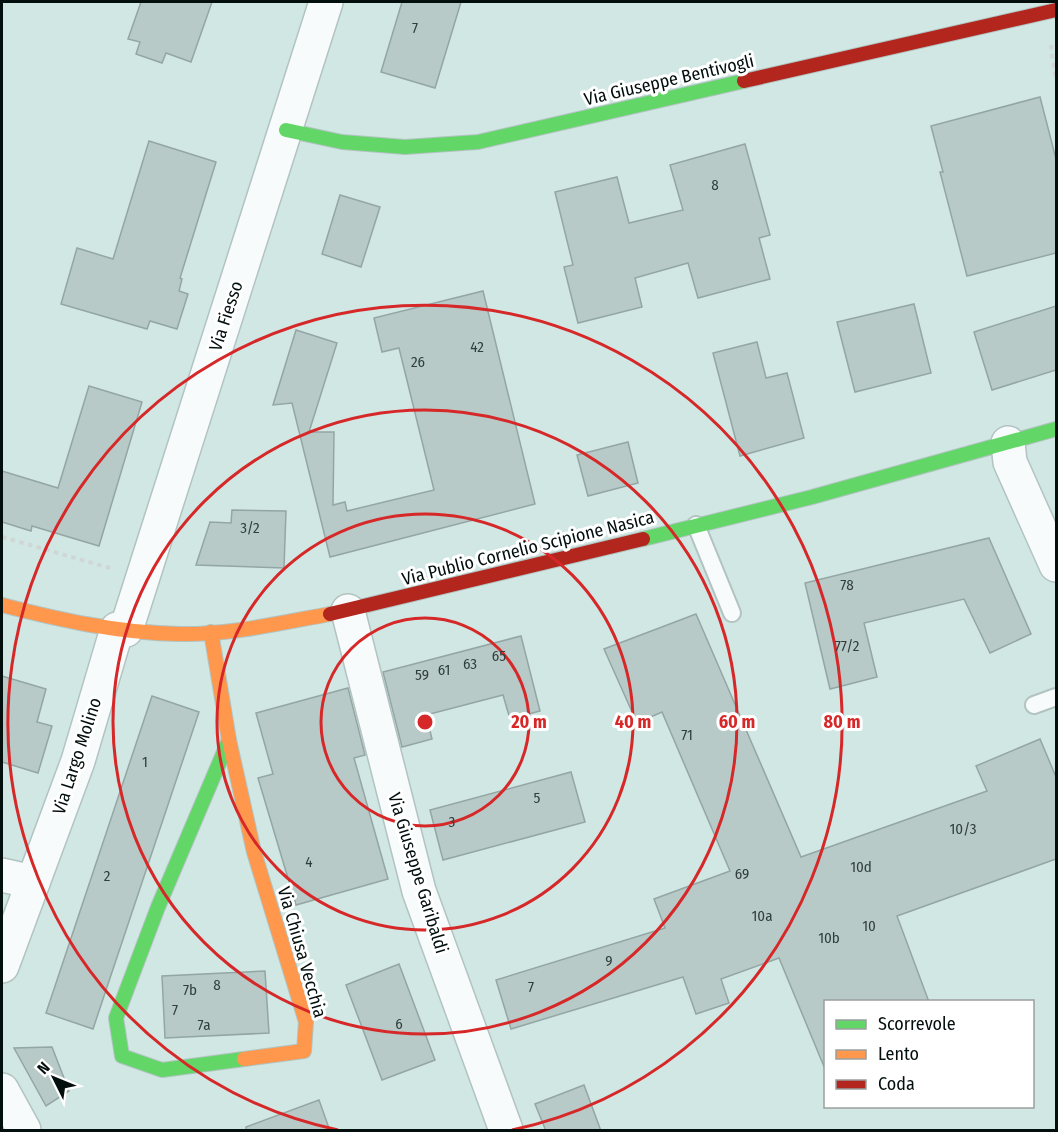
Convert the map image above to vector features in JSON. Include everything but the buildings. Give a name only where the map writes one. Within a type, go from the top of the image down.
[{"type":"street","name":"Via Fiesso","points":[[121,629],[143,577],[326,2]]},
{"type":"street","name":"Via Giuseppe Bentivogli","points":[[286,130],[342,141],[405,147],[478,142],[1056,10]]},
{"type":"street","name":"Via Publio Cornelio Scipione Nasica","points":[[2,605],[58,620],[121,629],[180,633],[246,630],[348,611],[812,497],[1056,429]]},
{"type":"street","points":[[1008,443],[1010,462],[1056,565]]},
{"type":"street","name":"Via Giuseppe Garibaldi","points":[[348,611],[419,891],[506,1131]]},
{"type":"street","name":"Via Largo Molino","points":[[2,966],[78,761],[121,629]]},
{"type":"street","name":"Via Chiusa Vecchia","points":[[211,632],[229,740],[254,852],[306,1022],[304,1051],[162,1070],[122,1056],[116,1018],[158,907],[229,740]]},
{"type":"street","points":[[2,875],[33,882]]},
{"type":"street","points":[[2,1090],[24,1131]]},
{"type":"lane","points":[[696,525],[732,613]]},
{"type":"lane","points":[[1034,705],[1056,697]]},
{"type":"path","points":[[2,537],[143,577]]},
{"type":"traffic: fast","points":[[286,130],[342,142],[405,147],[478,142],[744,81]]},
{"type":"traffic: fast","points":[[643,539],[812,497],[1056,429]]},
{"type":"traffic: fast","points":[[229,740],[158,907],[116,1018],[122,1056],[162,1070],[244,1059]]},
{"type":"traffic: slow","points":[[2,605],[90,625],[179,634],[274,625],[330,614]]},
{"type":"traffic: slow","points":[[211,632],[229,740],[254,852],[306,1022],[304,1051],[244,1059]]},
{"type":"traffic: jam","points":[[744,81],[1056,10]]},
{"type":"traffic: jam","points":[[330,614],[643,539]]}]
